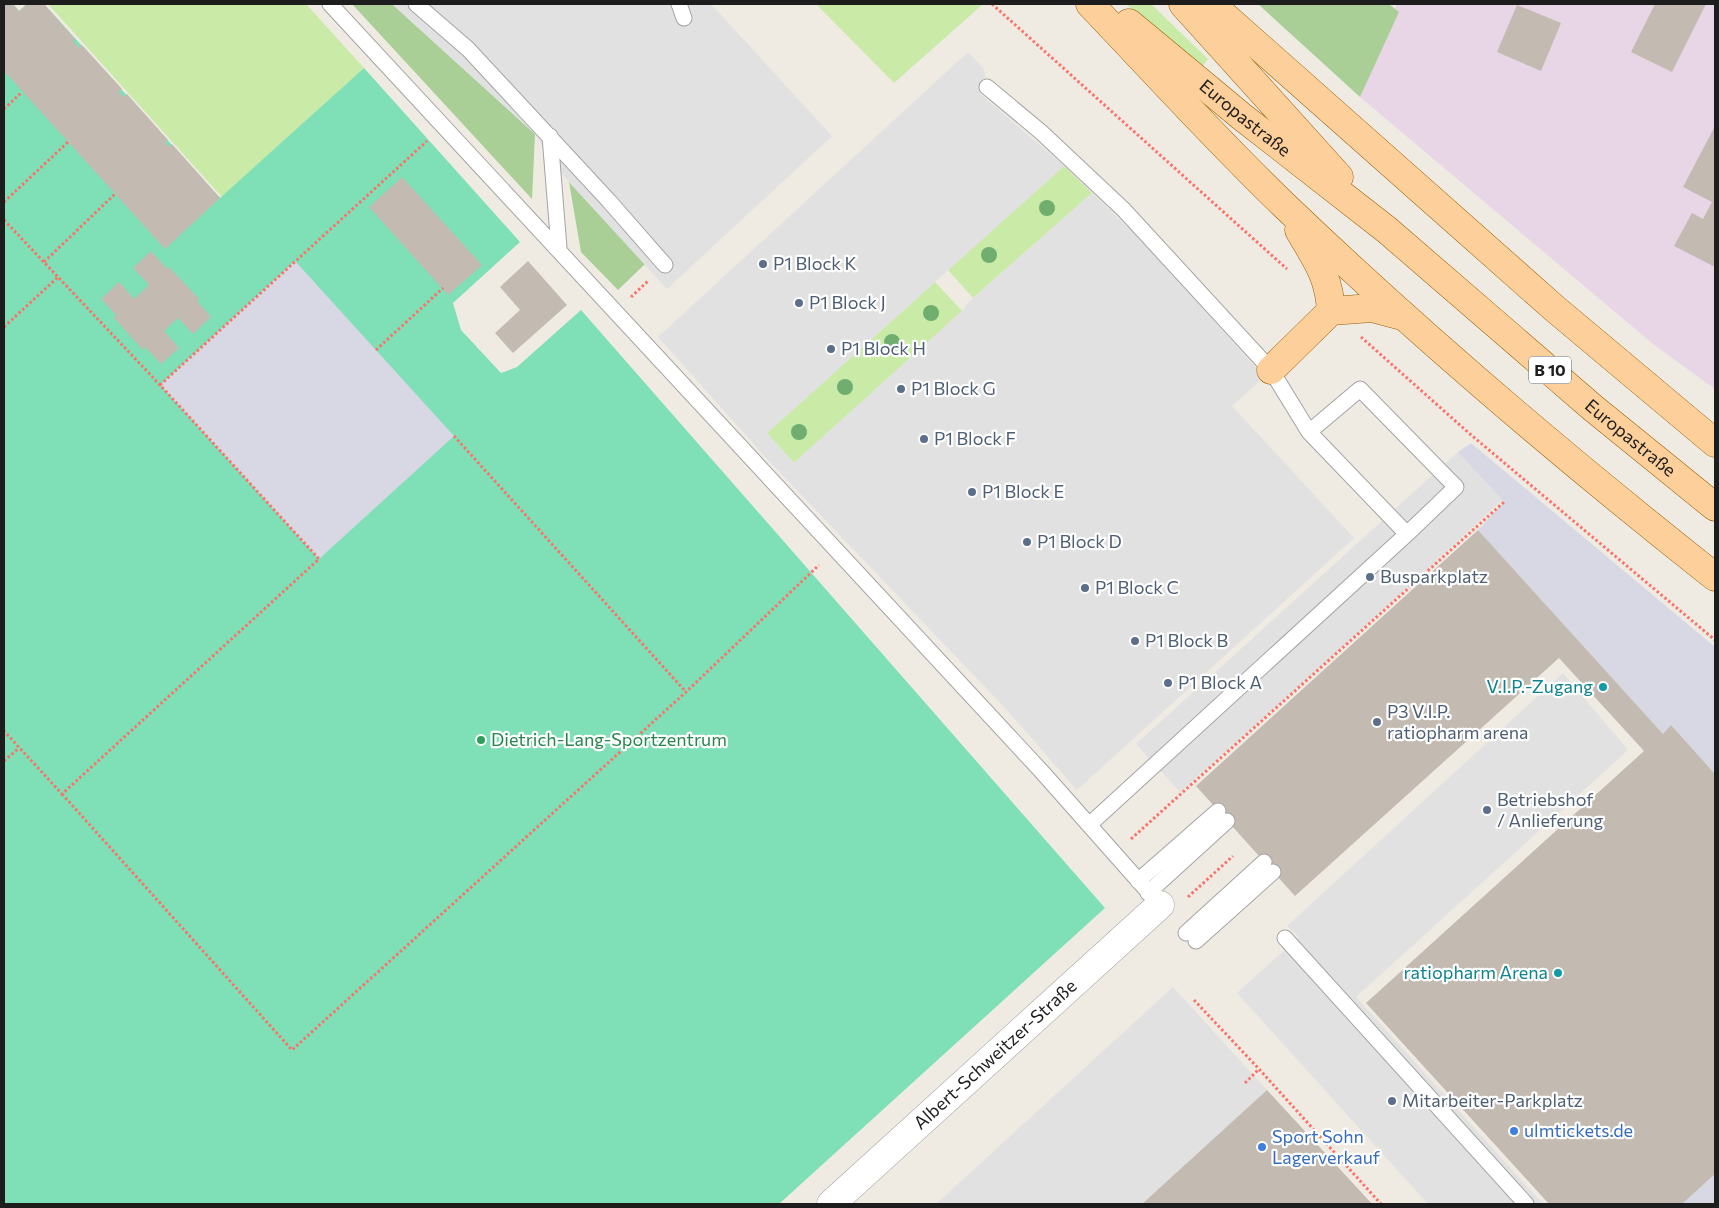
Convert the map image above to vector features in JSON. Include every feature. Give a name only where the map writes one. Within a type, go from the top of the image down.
[{"type":"main road","points":[[1090,4],[1284,205],[1402,316],[1607,491],[1715,577]]},
{"type":"main road","name":"Europastraße","points":[[1106,4],[1241,116],[1387,230],[1593,408],[1715,507]]},
{"type":"main road","name":"Europastraße","points":[[1183,4],[1387,230]]},
{"type":"main road","points":[[1211,4],[1554,308],[1715,443]]},
{"type":"main road","points":[[1284,205],[1324,274],[1330,289],[1331,311]]},
{"type":"main road","points":[[1271,370],[1331,311],[1372,308],[1402,316]]},
{"type":"street","name":"Albert-Schweitzer-Straße","points":[[831,1204],[1164,900]]},
{"type":"lane","points":[[330,4],[443,127],[559,248],[1089,825],[1138,881],[1164,900],[1178,865],[1222,816],[1138,881]]},
{"type":"lane","points":[[416,4],[468,49],[550,136],[665,265]]},
{"type":"lane","points":[[987,88],[1041,132],[1124,210],[1271,370],[1309,432],[1407,534]]},
{"type":"lane","points":[[550,136],[559,248]]},
{"type":"lane","points":[[1089,825],[1456,487],[1360,389],[1309,432]]},
{"type":"lane","points":[[1268,867],[1191,937],[1217,904],[1268,867]]},
{"type":"lane","points":[[1285,938],[1526,1204]]},
{"type":"path","points":[[992,4],[1290,272]]},
{"type":"path","points":[[4,109],[22,92]]},
{"type":"path","points":[[160,384],[443,127]]},
{"type":"path","points":[[4,202],[68,142]]},
{"type":"path","points":[[44,262],[115,194]]},
{"type":"path","points":[[4,220],[160,384],[319,559],[62,794]]},
{"type":"path","points":[[617,311],[665,265]]},
{"type":"path","points":[[4,327],[58,277]]},
{"type":"path","points":[[376,350],[442,288]]},
{"type":"path","points":[[1331,311],[1470,434],[1715,640]]},
{"type":"path","points":[[454,436],[686,692]]},
{"type":"path","points":[[1114,854],[1504,502]]},
{"type":"path","points":[[4,731],[292,1050],[686,692],[836,550]]},
{"type":"path","points":[[4,761],[19,748]]},
{"type":"path","points":[[1164,900],[1240,850]]},
{"type":"path","points":[[1194,1000],[1381,1204]]},
{"type":"path","points":[[1245,1083],[1259,1069]]},
{"type":"shaded area","points":[[392,4],[711,4],[832,136],[667,289],[569,182],[554,164],[535,134]]},
{"type":"shaded area","points":[[1397,4],[1715,4],[1715,389],[1653,344],[1360,97]]},
{"type":"shaded area","points":[[968,52],[984,69],[987,87],[980,94],[1064,166],[767,433],[794,463],[962,311],[969,302],[1092,193],[1141,240],[1264,377],[1232,406],[1354,538],[1077,790],[1007,710],[768,460],[658,337]]},
{"type":"shaded area","points":[[295,261],[454,436],[319,559],[160,385]]},
{"type":"shaded area","points":[[1471,443],[1715,647],[1715,774],[1672,726],[1663,734],[1478,530],[1504,502],[1458,452]]},
{"type":"shaded area","name":"Busparkplatz","points":[[1458,452],[1502,500],[1336,653],[1180,792],[1136,744]]},
{"type":"shaded area","points":[[1563,673],[1628,750],[1356,997],[1543,1204],[1428,1204],[1237,993],[1299,937],[1287,926]]},
{"type":"shaded area","points":[[1173,987],[1267,1090],[1142,1204],[936,1204]]},
{"type":"shaded area","points":[[1715,1174],[1715,1204],[1682,1204]]},
{"type":"green space","name":"Dietrich-Lang-Sportzentrum","points":[[4,4],[13,4],[19,11],[27,4],[44,4],[220,198],[364,68],[520,242],[453,303],[461,330],[501,373],[517,367],[581,310],[1105,908],[779,1204],[4,1204]]},
{"type":"green space","points":[[48,4],[306,4],[364,68],[222,197]]},
{"type":"green space","points":[[352,4],[392,4],[535,134],[532,199]]},
{"type":"green space","points":[[816,4],[980,4],[982,5],[894,83]]},
{"type":"green space","points":[[1126,4],[1151,4],[1208,59],[1202,67]]},
{"type":"green space","points":[[1258,4],[1389,4],[1399,12],[1360,97]]},
{"type":"green space","points":[[1064,166],[1092,193],[973,298],[948,270]]},
{"type":"green space","points":[[569,182],[645,264],[618,290],[581,252]]},
{"type":"green space","points":[[935,282],[962,311],[794,463],[767,433]]},
{"type":"building","points":[[4,4],[13,4],[19,11],[27,4],[44,4],[75,39],[73,41],[79,48],[82,45],[122,89],[119,92],[124,97],[127,94],[168,140],[165,142],[169,147],[172,144],[220,198],[165,249],[4,71]]},
{"type":"building","points":[[1655,4],[1706,4],[1672,72],[1631,52]]},
{"type":"building","points":[[1517,5],[1561,23],[1541,71],[1497,52]]},
{"type":"building","points":[[1715,126],[1715,267],[1674,246],[1692,213],[1703,219],[1712,202],[1683,187]]},
{"type":"building","points":[[402,177],[482,265],[448,295],[369,207]]},
{"type":"building","points":[[151,251],[199,299],[197,301],[211,317],[193,334],[178,318],[164,331],[179,348],[161,364],[145,347],[143,350],[114,318],[116,315],[101,299],[119,282],[134,299],[149,285],[133,268]]},
{"type":"building","points":[[528,261],[567,305],[513,353],[495,333],[520,310],[500,287]]},
{"type":"building","name":"ratiopharm Arena","points":[[1478,530],[1663,734],[1671,725],[1715,774],[1715,1174],[1682,1204],[1549,1204],[1366,1003],[1644,751],[1559,658],[1295,896],[1196,786]]},
{"type":"building","name":"Sport Sohn Lagerverkauf","points":[[1267,1090],[1372,1204],[1142,1204]]},
{"type":"place","name":"P1 Block K","points":[[763,264]]},
{"type":"place","name":"P1 Block J","points":[[799,303]]},
{"type":"place","name":"P1 Block H","points":[[831,349]]},
{"type":"place","name":"P1 Block G","points":[[901,389]]},
{"type":"place","name":"P1 Block F","points":[[924,439]]},
{"type":"place","name":"P1 Block E","points":[[972,492]]},
{"type":"place","name":"P1 Block D","points":[[1027,542]]},
{"type":"place","name":"Busparkplatz","points":[[1370,577]]},
{"type":"place","name":"P1 Block C","points":[[1085,588]]},
{"type":"place","name":"P1 Block B","points":[[1135,641]]},
{"type":"place","name":"P1 Block A","points":[[1168,683]]},
{"type":"place","name":"V.I.P.-Zugang","points":[[1603,687]]},
{"type":"place","name":"P3 V.I.P. ratiopharm arena","points":[[1377,722]]},
{"type":"place","name":"Dietrich-Lang-Sportzentrum","points":[[481,740]]},
{"type":"place","name":"Betriebshof / Anlieferung","points":[[1487,810]]},
{"type":"place","name":"ratiopharm Arena","points":[[1558,973]]},
{"type":"place","name":"Mitarbeiter-Parkplatz","points":[[1392,1101]]},
{"type":"place","name":"ulmtickets.de","points":[[1514,1131]]},
{"type":"place","name":"Sport Sohn Lagerverkauf","points":[[1262,1147]]}]
